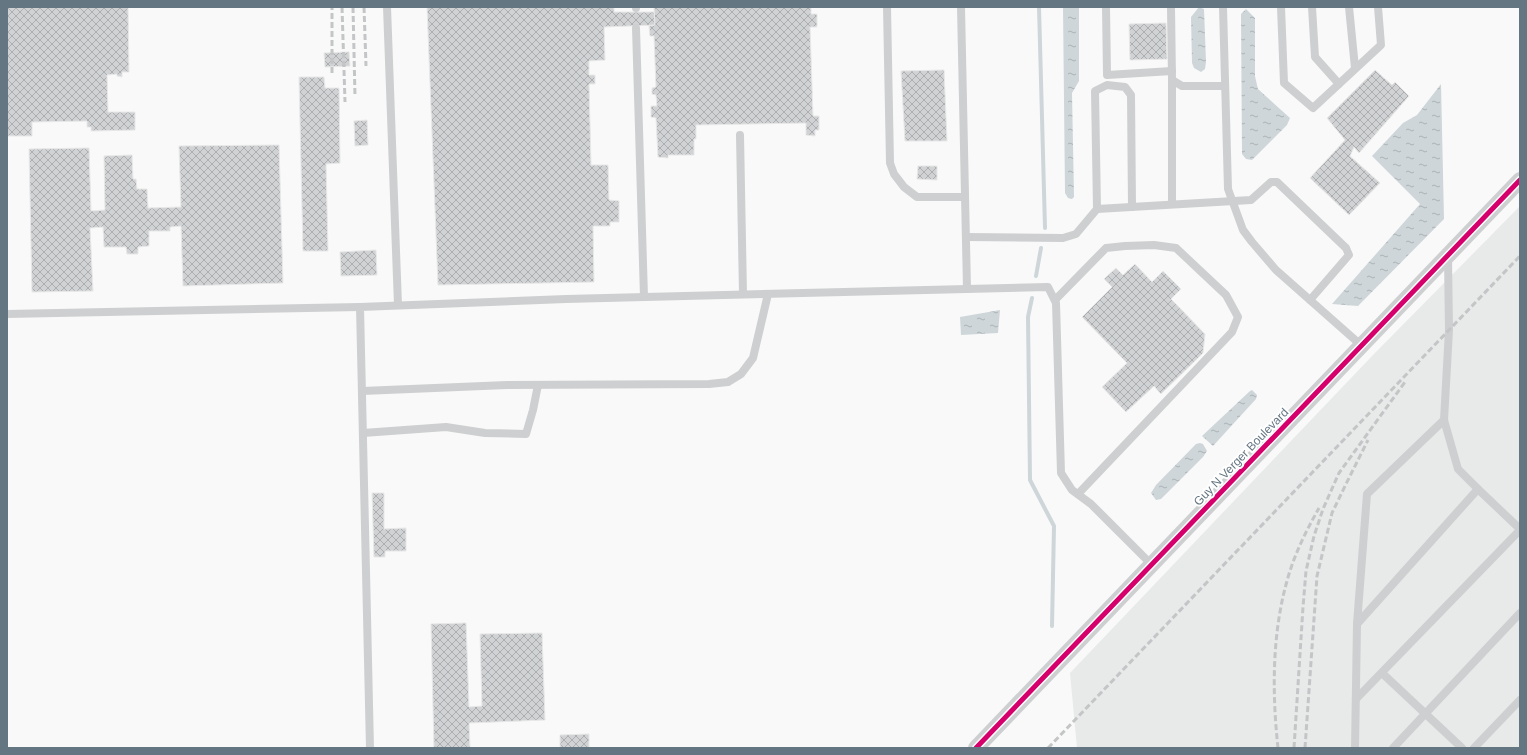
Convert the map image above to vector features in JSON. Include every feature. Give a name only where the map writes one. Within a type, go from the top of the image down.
[{"type":"street","name":"Guy N Verger Boulevard","points":[[976,748],[1520,180]]},
{"type":"lane","points":[[387,7],[398,305]]},
{"type":"lane","points":[[887,7],[890,163],[894,174],[904,187],[917,197],[965,197]]},
{"type":"lane","points":[[961,7],[967,289]]},
{"type":"lane","points":[[1106,7],[1107,76],[1172,75],[1182,86],[1225,86]]},
{"type":"lane","points":[[1171,7],[1172,204]]},
{"type":"lane","points":[[1223,7],[1228,189],[1243,230],[1276,270],[1362,346]]},
{"type":"lane","points":[[1281,7],[1284,83],[1313,108],[1380,45],[1378,7]]},
{"type":"lane","points":[[1312,7],[1315,57],[1339,84]]},
{"type":"lane","points":[[1349,7],[1355,68]]},
{"type":"lane","points":[[636,28],[644,297]]},
{"type":"lane","points":[[966,237],[1063,238],[1076,234],[1097,209],[1094,91],[1107,85],[1125,87],[1131,95],[1132,207]]},
{"type":"lane","points":[[740,135],[743,294]]},
{"type":"lane","points":[[1097,209],[1251,200],[1271,182],[1277,182],[1346,248],[1349,255],[1310,300]]},
{"type":"lane","points":[[1055,300],[1106,248],[1154,245],[1176,248],[1226,295],[1238,317],[1232,332],[1078,494]]},
{"type":"lane","points":[[1356,699],[1520,529],[1458,468],[1444,420],[1449,330],[1448,256]]},
{"type":"lane","points":[[7,314],[360,307],[743,294],[1048,287],[1056,304],[1061,473],[1072,490],[1091,504],[1152,565]]},
{"type":"lane","points":[[362,391],[538,385],[709,384],[728,382],[741,374],[753,358],[768,294]]},
{"type":"lane","points":[[360,307],[370,748]]},
{"type":"lane","points":[[363,433],[446,427],[485,433],[526,434],[538,385]]},
{"type":"lane","points":[[1355,748],[1357,624],[1367,494],[1444,420]]},
{"type":"lane","points":[[1357,624],[1478,489]]},
{"type":"lane","points":[[1393,748],[1520,613]]},
{"type":"lane","points":[[1382,673],[1462,748]]},
{"type":"lane","points":[[1474,748],[1520,700]]},
{"type":"shaded area","points":[[1520,206],[1520,748],[1077,748],[1070,673],[1372,356]]},
{"type":"water","points":[[1063,7],[1079,7],[1079,81],[1072,93],[1074,197],[1072,199],[1068,198],[1065,193]]},
{"type":"water","points":[[1199,7],[1204,9],[1206,62],[1205,69],[1201,72],[1194,68],[1192,63],[1191,17]]},
{"type":"water","points":[[1246,9],[1255,18],[1255,76],[1258,89],[1290,118],[1287,125],[1252,160],[1246,159],[1242,154],[1241,14]]},
{"type":"water","points":[[1441,84],[1444,219],[1358,306],[1332,304],[1420,204],[1372,156],[1403,123],[1417,115]]},
{"type":"water","points":[[1000,310],[998,333],[961,335],[960,317]]},
{"type":"water","points":[[1252,390],[1257,395],[1256,399],[1213,446],[1202,436]]},
{"type":"water","points":[[1196,444],[1203,444],[1207,451],[1203,457],[1161,499],[1156,500],[1151,493],[1156,485]]},
{"type":"building","points":[[7,7],[128,7],[129,72],[122,72],[122,77],[117,76],[117,74],[107,75],[108,112],[135,112],[135,130],[91,131],[91,127],[87,127],[87,121],[32,122],[32,136],[7,136]]},
{"type":"building","points":[[427,7],[614,7],[614,12],[654,12],[655,25],[604,27],[605,60],[589,61],[589,75],[595,75],[595,84],[589,84],[591,165],[608,165],[609,200],[619,201],[619,222],[610,222],[610,226],[593,226],[594,282],[438,285]]},
{"type":"building","points":[[654,7],[811,7],[811,14],[817,14],[817,27],[810,27],[813,116],[819,116],[819,130],[815,130],[815,136],[806,135],[806,123],[696,125],[694,155],[668,155],[668,158],[658,157],[656,118],[651,117],[651,106],[657,106],[656,95],[652,94],[652,88],[656,87],[654,36],[650,36],[649,26],[655,25]]},
{"type":"building","points":[[1166,23],[1167,59],[1130,60],[1129,24]]},
{"type":"building","points":[[349,52],[350,66],[325,67],[324,53]]},
{"type":"building","points":[[944,70],[947,141],[905,141],[901,71]]},
{"type":"building","points":[[1375,70],[1392,85],[1395,82],[1409,96],[1359,153],[1354,147],[1350,156],[1380,183],[1349,215],[1310,178],[1345,140],[1327,118]]},
{"type":"building","points":[[299,77],[324,77],[325,88],[339,88],[340,163],[326,164],[328,251],[303,251]]},
{"type":"building","points":[[367,120],[368,145],[355,146],[354,121]]},
{"type":"building","points":[[279,145],[283,283],[183,286],[181,226],[170,227],[170,231],[149,231],[149,246],[138,247],[138,254],[127,254],[126,247],[104,247],[103,227],[90,228],[93,291],[32,292],[29,149],[89,148],[91,211],[105,210],[104,156],[132,155],[133,179],[136,179],[137,189],[147,189],[148,208],[181,207],[179,146]]},
{"type":"building","points":[[918,166],[937,166],[937,180],[917,179]]},
{"type":"building","points":[[376,250],[377,275],[341,276],[340,252]]},
{"type":"building","points":[[1135,264],[1152,282],[1163,271],[1181,289],[1171,299],[1205,334],[1203,353],[1161,394],[1154,386],[1126,412],[1102,387],[1127,363],[1082,317],[1112,287],[1104,279],[1116,268],[1123,275]]},
{"type":"building","points":[[372,493],[384,493],[384,529],[406,528],[406,551],[385,551],[385,557],[374,557]]},
{"type":"building","points":[[466,623],[469,707],[482,706],[480,634],[542,633],[545,720],[469,723],[470,748],[434,748],[431,624]]},
{"type":"building","points":[[589,734],[589,748],[560,748],[560,735]]},
{"type":"waterway","points":[[1039,7],[1045,228]]},
{"type":"waterway","points":[[1036,276],[1041,248]]},
{"type":"waterway","points":[[1032,298],[1028,317],[1030,480],[1054,526],[1052,626]]},
{"type":"railway","points":[[332,7],[332,73]]},
{"type":"railway","points":[[342,7],[345,102]]},
{"type":"railway","points":[[353,7],[355,97]]},
{"type":"railway","points":[[364,7],[366,66]]},
{"type":"railway","points":[[1048,748],[1520,256]]},
{"type":"railway","points":[[1294,748],[1306,571],[1314,536],[1323,509],[1339,473],[1405,382]]},
{"type":"railway","points":[[1305,748],[1317,576],[1332,513],[1368,440]]},
{"type":"railway","points":[[1278,748],[1274,685],[1278,622],[1282,601],[1293,562],[1305,534],[1319,508]]},
{"type":"cycle path","points":[[976,748],[1520,180]]}]
